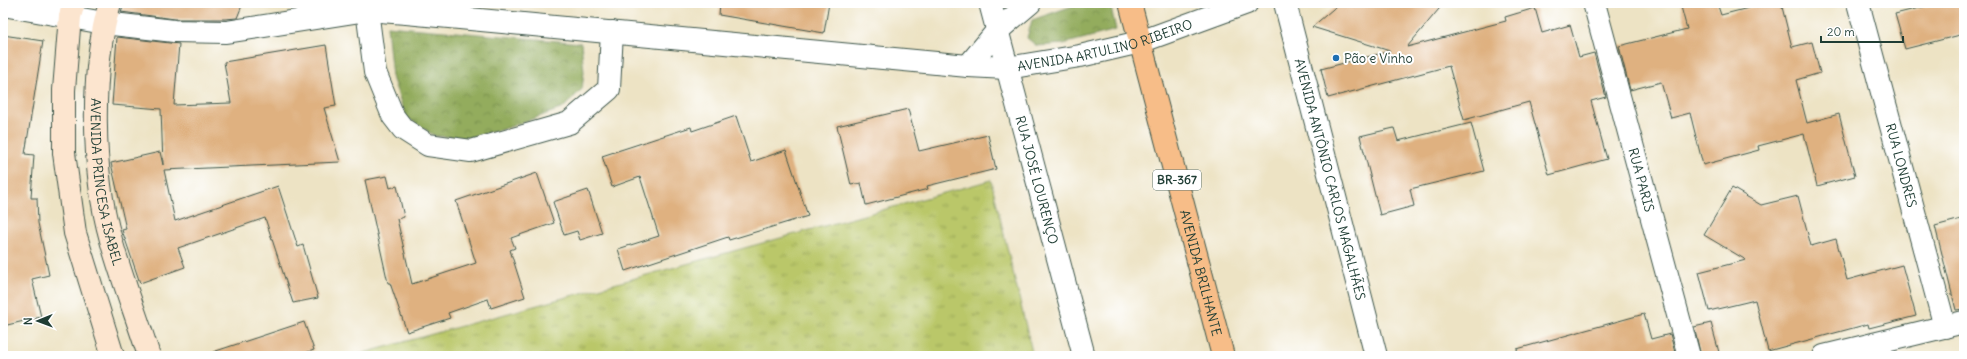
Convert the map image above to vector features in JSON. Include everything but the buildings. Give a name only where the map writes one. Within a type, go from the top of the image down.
[{"type":"main road","name":"AVENIDA BRILHANTE","points":[[1130,3],[1223,356]]},
{"type":"main road","points":[[72,9],[64,90],[64,153],[75,233],[113,356]]},
{"type":"main road","name":"AVENIDA PRINCESA ISABEL","points":[[107,13],[96,100],[100,187],[111,240],[149,356]]},
{"type":"street","name":"RUA JOSÉ LOURENÇO","points":[[990,3],[1084,356]]},
{"type":"street","points":[[968,66],[997,32],[1030,3]]},
{"type":"street","name":"AVENIDA ARTULINO RIBEIRO","points":[[3,5],[72,9],[107,13],[174,31],[226,32],[367,10],[968,66],[1007,68],[1080,56],[1140,42],[1246,3]]},
{"type":"street","name":"AVENIDA ANTÔNIO CARLOS MAGALHÃES","points":[[1285,3],[1376,356]]},
{"type":"street","name":"RUA PARIS","points":[[1594,3],[1689,356]]},
{"type":"street","name":"RUA LONDRES","points":[[1858,3],[1954,324]]},
{"type":"street","points":[[367,10],[375,72],[393,116],[403,129],[428,145],[471,151],[568,123],[609,89],[612,32]]},
{"type":"street","points":[[1824,356],[1954,324]]},
{"type":"green space","points":[[1081,3],[1110,3],[1116,30],[1063,44],[1037,46],[1027,38],[1032,20]]},
{"type":"green space","points":[[387,26],[581,43],[584,72],[582,89],[563,108],[504,129],[467,138],[435,136],[406,117],[392,77]]},
{"type":"green space","points":[[991,180],[1033,356],[353,356]]},
{"type":"place","name":"Pão e Vinho","points":[[1336,58]]}]
